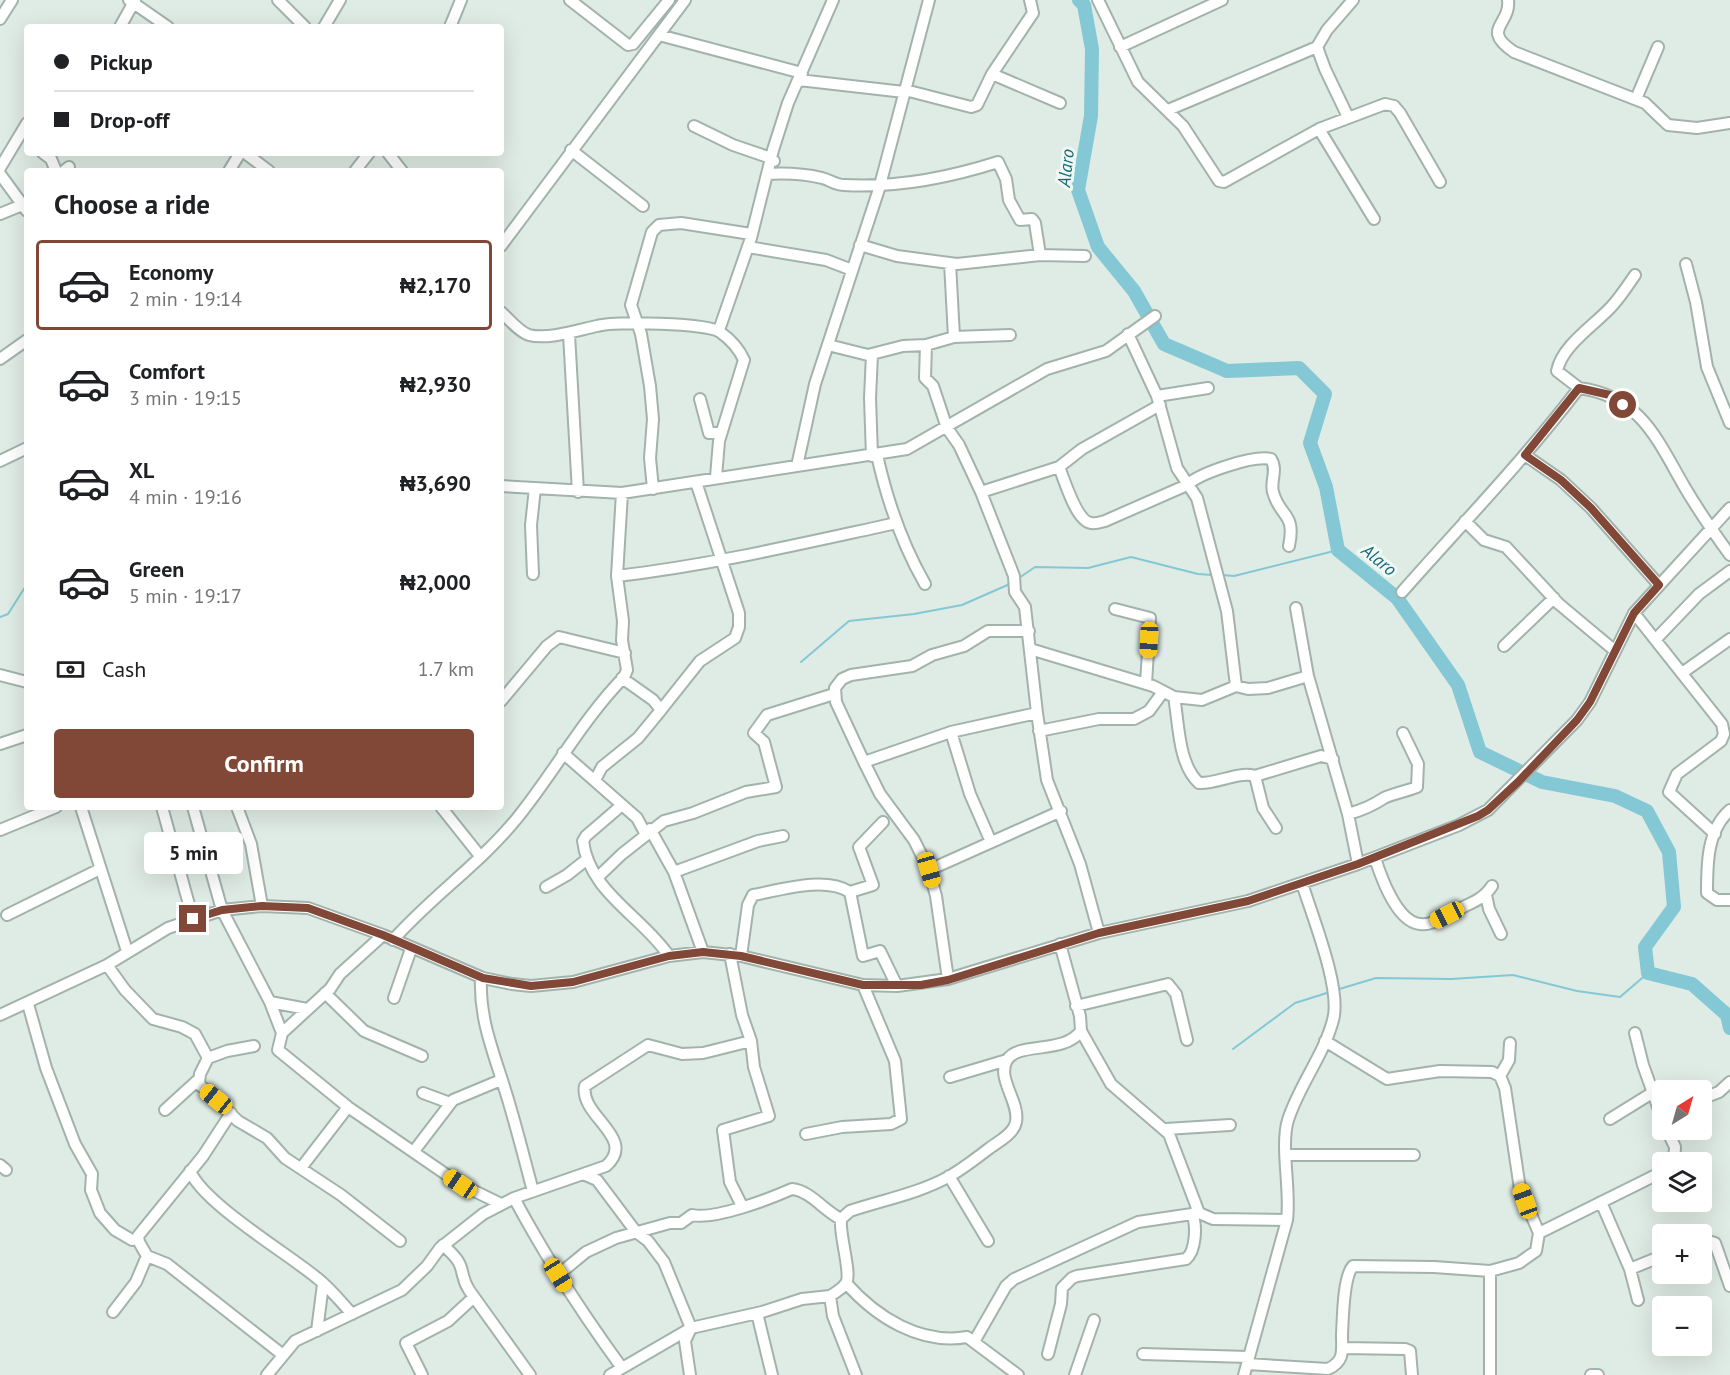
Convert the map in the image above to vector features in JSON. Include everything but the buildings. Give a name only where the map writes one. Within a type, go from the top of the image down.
[{"type":"street","points":[[0,19],[12,0]]},
{"type":"street","points":[[278,0],[302,24]]},
{"type":"street","points":[[326,24],[340,0]]},
{"type":"street","points":[[451,24],[461,0]]},
{"type":"street","points":[[570,0],[628,45],[633,44],[669,0]]},
{"type":"street","points":[[504,242],[685,0]]},
{"type":"street","points":[[719,330],[748,247],[771,158],[800,76],[833,0]]},
{"type":"street","points":[[797,466],[815,384],[880,185],[929,0]]},
{"type":"street","points":[[659,35],[800,76],[904,91],[971,107],[980,101],[992,74],[1033,13],[1030,0]]},
{"type":"street","points":[[1098,0],[1138,82],[1183,126],[1222,183],[1318,129],[1378,105],[1394,106],[1440,182]]},
{"type":"street","points":[[1120,47],[1222,0]]},
{"type":"street","points":[[1168,110],[1317,47],[1327,30],[1353,0]]},
{"type":"street","points":[[1508,0],[1507,11],[1498,26],[1500,43],[1514,52],[1645,103],[1668,125],[1697,128],[1730,123]]},
{"type":"street","points":[[121,24],[132,1],[164,24]]},
{"type":"street","points":[[1317,47],[1348,117]]},
{"type":"street","points":[[1636,99],[1658,47]]},
{"type":"street","points":[[992,74],[1060,103]]},
{"type":"street","points":[[694,126],[733,145],[771,158],[783,173]]},
{"type":"street","points":[[1318,129],[1374,219]]},
{"type":"street","points":[[0,168],[23,139]]},
{"type":"street","points":[[571,150],[643,206]]},
{"type":"street","points":[[246,156],[264,168]]},
{"type":"street","points":[[357,168],[367,156]]},
{"type":"street","points":[[390,156],[400,168]]},
{"type":"street","points":[[767,174],[783,173],[822,178],[844,185],[880,185],[926,181],[963,174],[998,162],[1006,179],[1009,200],[1020,220],[1032,219],[1035,223],[1040,255]]},
{"type":"street","points":[[0,174],[24,205]]},
{"type":"street","points":[[0,214],[24,206]]},
{"type":"street","points":[[653,489],[650,441],[653,419],[638,322],[631,300],[655,227],[681,223],[751,234]]},
{"type":"street","points":[[860,245],[897,256],[950,263],[972,263],[1040,255],[1085,256]]},
{"type":"street","points":[[748,247],[826,260],[852,270]]},
{"type":"street","points":[[950,263],[954,337]]},
{"type":"street","points":[[1686,264],[1696,302],[1707,367],[1730,423]]},
{"type":"street","points":[[1635,275],[1614,304],[1575,343],[1559,364],[1557,371],[1579,388],[1610,395],[1654,431],[1710,527],[1730,555]]},
{"type":"street","points":[[504,315],[525,334],[532,336],[569,334],[597,326],[638,322],[719,330],[738,348],[744,360],[721,433],[716,456],[716,477]]},
{"type":"street","points":[[504,486],[622,493],[907,449],[1047,369],[1098,354],[1155,316]]},
{"type":"street","points":[[569,334],[578,492]]},
{"type":"street","points":[[1128,334],[1159,401],[1177,468],[1197,498],[1218,569],[1227,611],[1236,686]]},
{"type":"street","points":[[828,345],[872,354],[903,346],[927,345],[954,337],[1010,336]]},
{"type":"street","points":[[0,359],[24,342]]},
{"type":"street","points":[[927,345],[926,378],[933,386],[947,428],[959,445],[981,492],[1014,576],[1016,592],[1025,607],[1036,713],[1047,780],[1080,864],[1099,933]]},
{"type":"street","points":[[872,354],[870,398],[874,455],[897,523],[926,584]]},
{"type":"street","points":[[981,492],[1059,467],[1082,449],[1159,401],[1208,388]]},
{"type":"street","points":[[1402,592],[1465,521],[1502,484],[1579,388]]},
{"type":"street","points":[[700,399],[709,433],[721,433]]},
{"type":"street","points":[[0,461],[24,449]]},
{"type":"street","points":[[1525,455],[1561,480],[1591,508],[1659,585]]},
{"type":"street","points":[[1059,467],[1086,521],[1106,521],[1187,485],[1198,476],[1265,458],[1271,459],[1275,466],[1273,490],[1291,522],[1289,546]]},
{"type":"street","points":[[595,780],[602,767],[638,738],[700,661],[735,638],[739,627],[740,613],[696,482]]},
{"type":"street","points":[[533,574],[531,525],[535,488]]},
{"type":"street","points":[[501,1204],[460,1184],[414,1150],[348,1107],[278,1050],[282,1033],[325,993],[340,974],[413,918],[518,818],[563,753],[627,670],[617,576],[622,493]]},
{"type":"street","points":[[0,1016],[107,965],[168,928],[222,910],[262,906],[308,908],[388,937],[411,949],[481,977],[531,986],[573,982],[669,956],[703,952],[736,955],[863,985],[897,986],[948,980],[1099,933],[1248,901],[1375,858],[1488,810],[1563,736],[1590,702],[1634,613],[1710,527],[1730,508]]},
{"type":"street","points":[[1465,521],[1484,540],[1506,547],[1554,598],[1614,650]]},
{"type":"street","points":[[617,576],[670,570],[897,523]]},
{"type":"street","points":[[1656,639],[1699,594],[1730,571]]},
{"type":"street","points":[[1504,646],[1554,598]]},
{"type":"street","points":[[1296,608],[1308,676],[1348,814],[1358,864]]},
{"type":"street","points":[[1114,609],[1150,618],[1146,684]]},
{"type":"street","points":[[1634,613],[1722,724],[1724,734],[1721,741],[1677,774],[1669,792],[1715,834]]},
{"type":"street","points":[[948,980],[936,896],[929,870],[914,840],[880,794],[834,694],[837,682],[842,679],[866,672],[912,666],[932,656],[964,646],[988,631],[1029,631]]},
{"type":"street","points":[[504,697],[547,646],[559,637],[625,653]]},
{"type":"street","points":[[1682,673],[1730,639]]},
{"type":"street","points":[[1030,649],[1146,684],[1174,698],[1202,700],[1236,686],[1248,689],[1268,688],[1308,676]]},
{"type":"street","points":[[0,675],[24,681]]},
{"type":"street","points":[[622,678],[653,700],[661,710]]},
{"type":"street","points":[[1039,730],[1099,719],[1134,719],[1149,711],[1163,692]]},
{"type":"street","points":[[598,878],[648,831],[664,820],[693,813],[746,792],[776,787],[764,742],[754,733],[767,715],[834,694]]},
{"type":"street","points":[[1174,698],[1185,762],[1190,776],[1198,783],[1210,784],[1248,774],[1255,776],[1321,756],[1333,759]]},
{"type":"street","points":[[864,762],[951,732],[1036,713]]},
{"type":"street","points":[[951,732],[970,794],[991,842]]},
{"type":"street","points":[[1348,814],[1367,809],[1386,797],[1406,793],[1417,787],[1418,764],[1403,734]]},
{"type":"street","points":[[0,744],[24,736]]},
{"type":"street","points":[[563,753],[637,818],[648,831],[674,872],[703,952]]},
{"type":"street","points":[[1255,776],[1263,808],[1276,828]]},
{"type":"street","points":[[622,805],[586,836],[583,841],[586,860],[619,906],[655,939],[669,956]]},
{"type":"street","points":[[0,830],[49,810]]},
{"type":"street","points":[[82,810],[127,951]]},
{"type":"street","points":[[163,810],[193,919]]},
{"type":"street","points":[[195,810],[222,910],[270,1002],[282,1033]]},
{"type":"street","points":[[238,810],[251,844],[262,906]]},
{"type":"street","points":[[443,810],[480,856]]},
{"type":"street","points":[[1730,810],[1720,819],[1707,859],[1707,893],[1717,900],[1730,900]]},
{"type":"street","points":[[929,870],[1061,811]]},
{"type":"street","points":[[742,1206],[730,1182],[723,1130],[769,1116],[754,1067],[751,1041],[742,1015],[736,955],[748,904],[753,895],[830,885],[850,892],[873,885],[859,847],[883,822]]},
{"type":"street","points":[[674,872],[758,841],[783,836]]},
{"type":"street","points":[[1375,858],[1383,883],[1409,921],[1421,925],[1432,923],[1489,890],[1488,909],[1501,934]]},
{"type":"street","points":[[546,887],[567,875],[586,860]]},
{"type":"street","points":[[7,915],[100,869]]},
{"type":"street","points":[[1244,1375],[1287,1221],[1290,1197],[1286,1155],[1288,1122],[1325,1041],[1333,1020],[1336,998],[1302,883]]},
{"type":"street","points":[[850,892],[863,956],[880,951],[897,986]]},
{"type":"street","points":[[1048,1354],[1061,1304],[1062,1288],[1067,1281],[1077,1276],[1186,1259],[1193,1247],[1195,1212],[1177,1152],[1166,1129],[1111,1084],[1081,1031],[1060,944]]},
{"type":"street","points":[[394,998],[411,949]]},
{"type":"street","points":[[107,965],[125,990],[153,1019],[182,1027],[195,1034],[208,1058]]},
{"type":"street","points":[[481,977],[482,1016],[533,1191]]},
{"type":"street","points":[[1076,1006],[1168,984],[1176,994],[1187,1040]]},
{"type":"street","points":[[806,1134],[842,1127],[891,1124],[901,1119],[901,1099],[895,1060],[863,985]]},
{"type":"street","points":[[325,993],[364,1030],[422,1056]]},
{"type":"street","points":[[270,1002],[307,1009]]},
{"type":"street","points":[[28,1004],[46,1068],[75,1144],[92,1174],[91,1190],[100,1214],[115,1230],[132,1240],[138,1238],[231,1113]]},
{"type":"street","points":[[950,1077],[1007,1060],[1016,1052],[1044,1049],[1072,1040],[1081,1031]]},
{"type":"street","points":[[1610,1119],[1652,1093],[1635,1033]]},
{"type":"street","points":[[598,1175],[614,1156],[616,1141],[585,1101],[585,1086],[648,1045],[682,1054],[703,1053],[751,1041]]},
{"type":"street","points":[[1143,1354],[1248,1360],[1328,1372],[1342,1358],[1346,1281],[1353,1266],[1434,1267],[1490,1271],[1519,1263],[1536,1251],[1539,1233],[1520,1189],[1512,1121],[1500,1076],[1492,1072],[1440,1071],[1387,1079],[1325,1041]]},
{"type":"street","points":[[1500,1076],[1509,1060],[1510,1043]]},
{"type":"street","points":[[165,1110],[198,1080],[208,1058],[227,1051],[254,1046]]},
{"type":"street","points":[[841,1219],[850,1211],[949,1176],[1005,1138],[1015,1127],[1017,1118],[1004,1074],[1007,1060]]},
{"type":"street","points":[[198,1080],[204,1089],[231,1113],[267,1138],[285,1158],[341,1195],[400,1241]]},
{"type":"street","points":[[414,1150],[450,1103],[501,1080]]},
{"type":"street","points":[[1712,1095],[1730,1082]]},
{"type":"street","points":[[423,1093],[450,1103]]},
{"type":"street","points":[[301,1168],[348,1107]]},
{"type":"street","points":[[1166,1129],[1230,1125]]},
{"type":"street","points":[[1286,1155],[1414,1155]]},
{"type":"street","points":[[190,1171],[197,1184],[224,1208],[323,1284],[352,1314]]},
{"type":"street","points":[[267,1375],[296,1341],[402,1290],[443,1245],[483,1214],[514,1198],[583,1174],[598,1175]]},
{"type":"street","points":[[598,1175],[636,1232],[648,1241],[664,1262],[691,1328],[685,1341],[690,1375]]},
{"type":"street","points":[[949,1176],[988,1241]]},
{"type":"street","points":[[1539,1233],[1652,1177]]},
{"type":"street","points":[[558,1275],[586,1252],[636,1232],[681,1223],[692,1215],[702,1217],[796,1190],[841,1219]]},
{"type":"street","points":[[514,1198],[558,1275],[622,1368]]},
{"type":"street","points":[[1601,1202],[1630,1269],[1638,1300]]},
{"type":"street","points":[[975,1340],[1006,1286],[1014,1279],[1138,1222],[1195,1212],[1213,1219],[1287,1221]]},
{"type":"street","points":[[610,1375],[691,1328],[757,1313],[802,1299],[831,1296],[846,1283],[848,1274],[842,1247],[841,1219]]},
{"type":"street","points":[[138,1238],[147,1256],[167,1264],[283,1355]]},
{"type":"street","points":[[1712,1242],[1715,1243],[1730,1286]]},
{"type":"street","points":[[443,1245],[456,1258],[462,1268],[461,1278],[530,1375]]},
{"type":"street","points":[[113,1312],[136,1282],[147,1256]]},
{"type":"street","points":[[1630,1269],[1652,1260]]},
{"type":"street","points":[[1490,1271],[1490,1375]]},
{"type":"street","points":[[846,1283],[875,1310],[901,1327],[925,1335],[955,1339],[967,1337],[975,1340],[1018,1375]]},
{"type":"street","points":[[317,1331],[323,1284]]},
{"type":"street","points":[[831,1296],[833,1316],[856,1375]]},
{"type":"street","points":[[422,1375],[406,1343],[448,1321],[474,1297]]},
{"type":"street","points":[[757,1313],[772,1375]]},
{"type":"street","points":[[1075,1375],[1094,1320]]},
{"type":"street","points":[[1344,1348],[1405,1349],[1410,1352],[1412,1375]]},
{"type":"street","points":[[1591,1375],[1598,1375]]},
{"type":"waterway","name":"Alaro","points":[[1079,0],[1084,5],[1092,49],[1091,116],[1078,190],[1098,247],[1134,291],[1164,344],[1227,371],[1299,368],[1325,394],[1310,443],[1326,487],[1338,550],[1397,598],[1458,685],[1480,752],[1542,782],[1615,796],[1647,811],[1669,852],[1674,907],[1645,947],[1648,973],[1692,984],[1727,1015],[1730,1028]]},
{"type":"waterway","points":[[1222,575],[1234,576],[1338,550]]},
{"type":"waterway","points":[[1019,578],[1035,567],[1088,568],[1131,557],[1198,574],[1213,575]]},
{"type":"waterway","points":[[801,662],[849,621],[914,614],[962,605],[1012,583]]},
{"type":"waterway","points":[[0,617],[8,614],[24,589]]},
{"type":"waterway","points":[[1336,990],[1376,978],[1451,979],[1513,975],[1577,991],[1620,997],[1648,973]]},
{"type":"waterway","points":[[1233,1049],[1295,1003],[1330,992]]},
{"type":"route","points":[[193,919],[222,910],[262,906],[308,908],[351,922],[483,978],[531,986],[573,982],[669,956],[703,952],[741,956],[863,985],[921,985],[948,980],[1099,933],[1248,901],[1358,864],[1459,825],[1488,810],[1577,720],[1590,702],[1634,613],[1659,585],[1591,508],[1561,480],[1525,455],[1579,388],[1610,395],[1623,405]]}]
